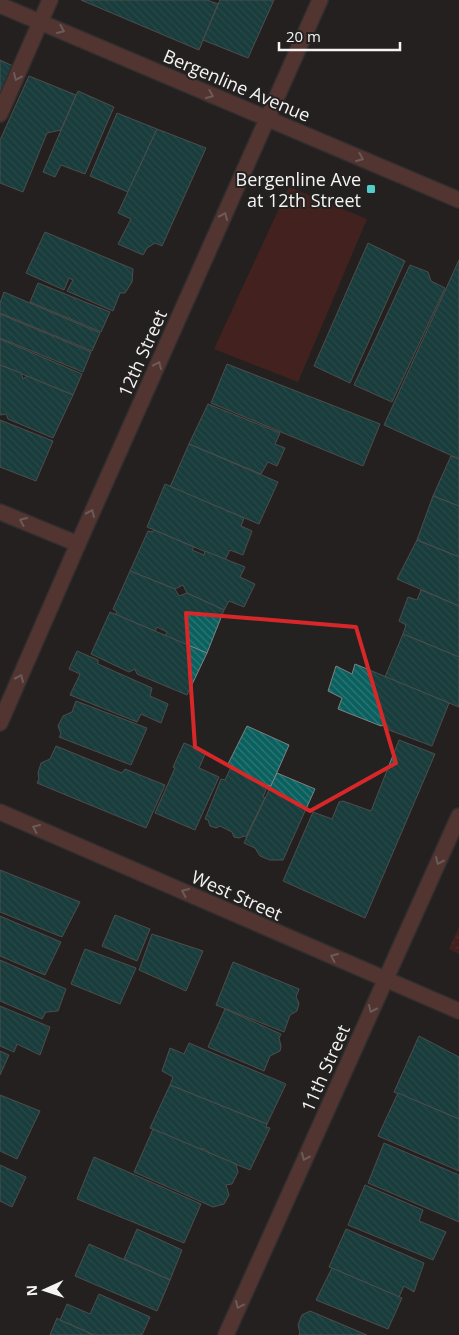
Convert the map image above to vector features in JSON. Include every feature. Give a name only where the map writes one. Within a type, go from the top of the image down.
[{"type":"street","points":[[0,114],[50,0]]},
{"type":"street","name":"12th Street","points":[[0,723],[320,0]]},
{"type":"street","name":"Bergenline Avenue","points":[[0,5],[42,21],[459,200]]},
{"type":"street","points":[[0,512],[78,544]]},
{"type":"street","name":"West Street","points":[[0,812],[459,1011]]},
{"type":"street","name":"11th Street","points":[[226,1335],[459,816]]},
{"type":"highlighted area","points":[[186,613],[356,627],[396,763],[310,811],[195,747]]},
{"type":"shaded area","points":[[289,187],[367,219],[298,382],[214,349]]},
{"type":"shaded area","points":[[459,927],[459,954],[449,949]]},
{"type":"building","points":[[81,0],[207,0],[218,4],[199,50]]},
{"type":"building","points":[[220,0],[274,0],[248,58],[203,40]]},
{"type":"building","points":[[0,60],[13,66],[0,97]]},
{"type":"building","points":[[29,76],[76,95],[61,130],[47,133],[23,192],[0,183],[0,140]]},
{"type":"building","points":[[78,91],[114,107],[85,174],[61,165],[55,177],[43,172]]},
{"type":"building","points":[[117,113],[157,129],[128,192],[90,176]]},
{"type":"building","points":[[157,129],[206,148],[162,246],[155,243],[147,248],[143,255],[118,244],[131,219],[118,213]]},
{"type":"building","points":[[45,232],[133,269],[132,282],[125,293],[120,293],[113,311],[67,291],[73,280],[69,278],[64,290],[26,273]]},
{"type":"building","points":[[368,243],[405,261],[350,383],[314,366]]},
{"type":"building","points":[[459,260],[459,459],[384,425]]},
{"type":"building","points":[[410,265],[428,272],[431,281],[445,288],[392,402],[354,385]]},
{"type":"building","points":[[38,283],[110,312],[101,332],[30,302]]},
{"type":"building","points":[[4,292],[100,333],[92,351],[0,313],[0,303]]},
{"type":"building","points":[[0,314],[91,352],[83,372],[0,338]]},
{"type":"building","points":[[0,339],[82,374],[73,395],[0,365]]},
{"type":"building","points":[[227,364],[380,424],[363,466],[211,403]]},
{"type":"building","points":[[0,365],[21,373],[23,379],[27,376],[73,395],[53,438],[8,419],[6,414],[0,415]]},
{"type":"building","points":[[208,404],[280,433],[275,444],[285,448],[277,466],[268,462],[261,474],[189,444]]},
{"type":"building","points":[[0,420],[53,441],[36,481],[0,467]]},
{"type":"building","points":[[189,444],[278,482],[259,524],[170,487]]},
{"type":"building","points":[[451,456],[459,459],[459,506],[433,496]]},
{"type":"building","points":[[165,484],[244,518],[241,526],[252,531],[243,555],[230,550],[225,560],[147,527]]},
{"type":"building","points":[[433,496],[459,506],[459,557],[417,540]]},
{"type":"building","points":[[154,530],[194,547],[192,550],[204,555],[205,551],[245,567],[240,577],[255,584],[244,607],[229,601],[224,610],[187,593],[183,585],[175,589],[130,571],[148,531],[153,532]]},
{"type":"building","points":[[417,540],[459,557],[459,606],[397,579]]},
{"type":"building","points":[[130,571],[175,589],[179,596],[187,593],[224,610],[207,653],[165,636],[167,632],[157,627],[155,631],[115,615],[117,612],[113,609]]},
{"type":"building","points":[[421,590],[459,606],[459,657],[403,634],[406,625],[399,621],[408,597],[417,600]]},
{"type":"building","points":[[110,612],[207,653],[187,695],[137,674],[135,669],[129,672],[91,654]]},
{"type":"building","points":[[403,634],[459,657],[459,707],[385,677]]},
{"type":"building","points":[[77,651],[98,660],[98,664],[152,688],[150,696],[168,704],[161,723],[141,714],[137,722],[70,695],[80,674],[69,669]]},
{"type":"building","points":[[355,664],[449,703],[432,746],[389,730],[386,724],[381,726],[338,709],[342,698],[328,691],[336,666],[352,674]]},
{"type":"building","points":[[76,701],[147,728],[131,765],[59,737],[61,734],[58,726],[63,716],[72,712]]},
{"type":"building","points":[[247,726],[289,745],[271,786],[268,785],[263,797],[265,798],[246,837],[239,838],[234,837],[232,832],[220,826],[216,828],[210,826],[208,820],[205,819],[221,779],[225,780],[231,767],[227,766]]},
{"type":"building","points":[[399,740],[435,754],[365,918],[283,881],[313,812],[332,819],[339,802],[343,801],[371,811]]},
{"type":"building","points":[[184,743],[206,752],[199,768],[219,777],[195,830],[155,813]]},
{"type":"building","points":[[56,746],[122,773],[125,769],[165,785],[146,828],[37,783],[41,763],[50,759]]},
{"type":"building","points":[[277,773],[315,789],[283,860],[270,860],[260,856],[255,848],[244,843]]},
{"type":"building","points":[[0,870],[80,902],[62,937],[0,912]]},
{"type":"building","points":[[115,915],[150,929],[137,961],[102,946]]},
{"type":"building","points":[[0,916],[61,942],[45,975],[0,956]]},
{"type":"building","points":[[152,934],[203,951],[186,991],[139,970]]},
{"type":"building","points":[[85,949],[136,968],[120,1004],[71,984]]},
{"type":"building","points":[[0,960],[66,989],[58,1011],[46,1012],[42,1019],[0,1001]]},
{"type":"building","points":[[233,962],[299,989],[296,997],[299,1003],[297,1011],[290,1015],[284,1032],[216,1005]]},
{"type":"building","points":[[0,1006],[50,1027],[40,1055],[17,1044],[14,1052],[0,1046]]},
{"type":"building","points":[[225,1009],[281,1034],[279,1038],[280,1051],[270,1056],[264,1071],[208,1047]]},
{"type":"building","points":[[419,1036],[459,1057],[459,1119],[394,1092]]},
{"type":"building","points":[[189,1043],[286,1084],[267,1124],[170,1085],[173,1077],[162,1071],[170,1048],[184,1054]]},
{"type":"building","points":[[0,1051],[9,1055],[0,1075]]},
{"type":"building","points":[[170,1085],[267,1124],[266,1127],[270,1128],[250,1170],[211,1154],[205,1149],[199,1149],[150,1128]]},
{"type":"building","points":[[398,1093],[459,1119],[459,1171],[378,1136]]},
{"type":"building","points":[[0,1095],[40,1111],[17,1159],[0,1151]]},
{"type":"building","points":[[153,1129],[236,1164],[238,1172],[232,1184],[226,1185],[229,1195],[224,1204],[213,1207],[134,1172]]},
{"type":"building","points":[[384,1143],[459,1175],[459,1222],[368,1183]]},
{"type":"building","points":[[94,1157],[201,1204],[184,1243],[77,1199]]},
{"type":"building","points":[[0,1165],[26,1177],[12,1207],[0,1201]]},
{"type":"building","points":[[365,1185],[423,1210],[419,1221],[446,1232],[433,1260],[348,1225]]},
{"type":"building","points":[[137,1229],[182,1250],[170,1280],[124,1259]]},
{"type":"building","points":[[346,1229],[424,1263],[414,1292],[404,1286],[399,1297],[329,1267]]},
{"type":"building","points":[[89,1244],[170,1280],[157,1311],[75,1276]]},
{"type":"building","points":[[332,1268],[402,1298],[388,1329],[316,1300]]},
{"type":"building","points":[[99,1294],[150,1317],[142,1335],[94,1335],[60,1320],[67,1304],[90,1314]]},
{"type":"building","points":[[310,1311],[367,1335],[299,1335],[298,1325],[302,1315]]},
{"type":"building","points":[[57,1318],[60,1320],[94,1335],[50,1335]]},
{"type":"place","name":"Bergenline Ave at 12th Street","points":[[371,189]]}]
